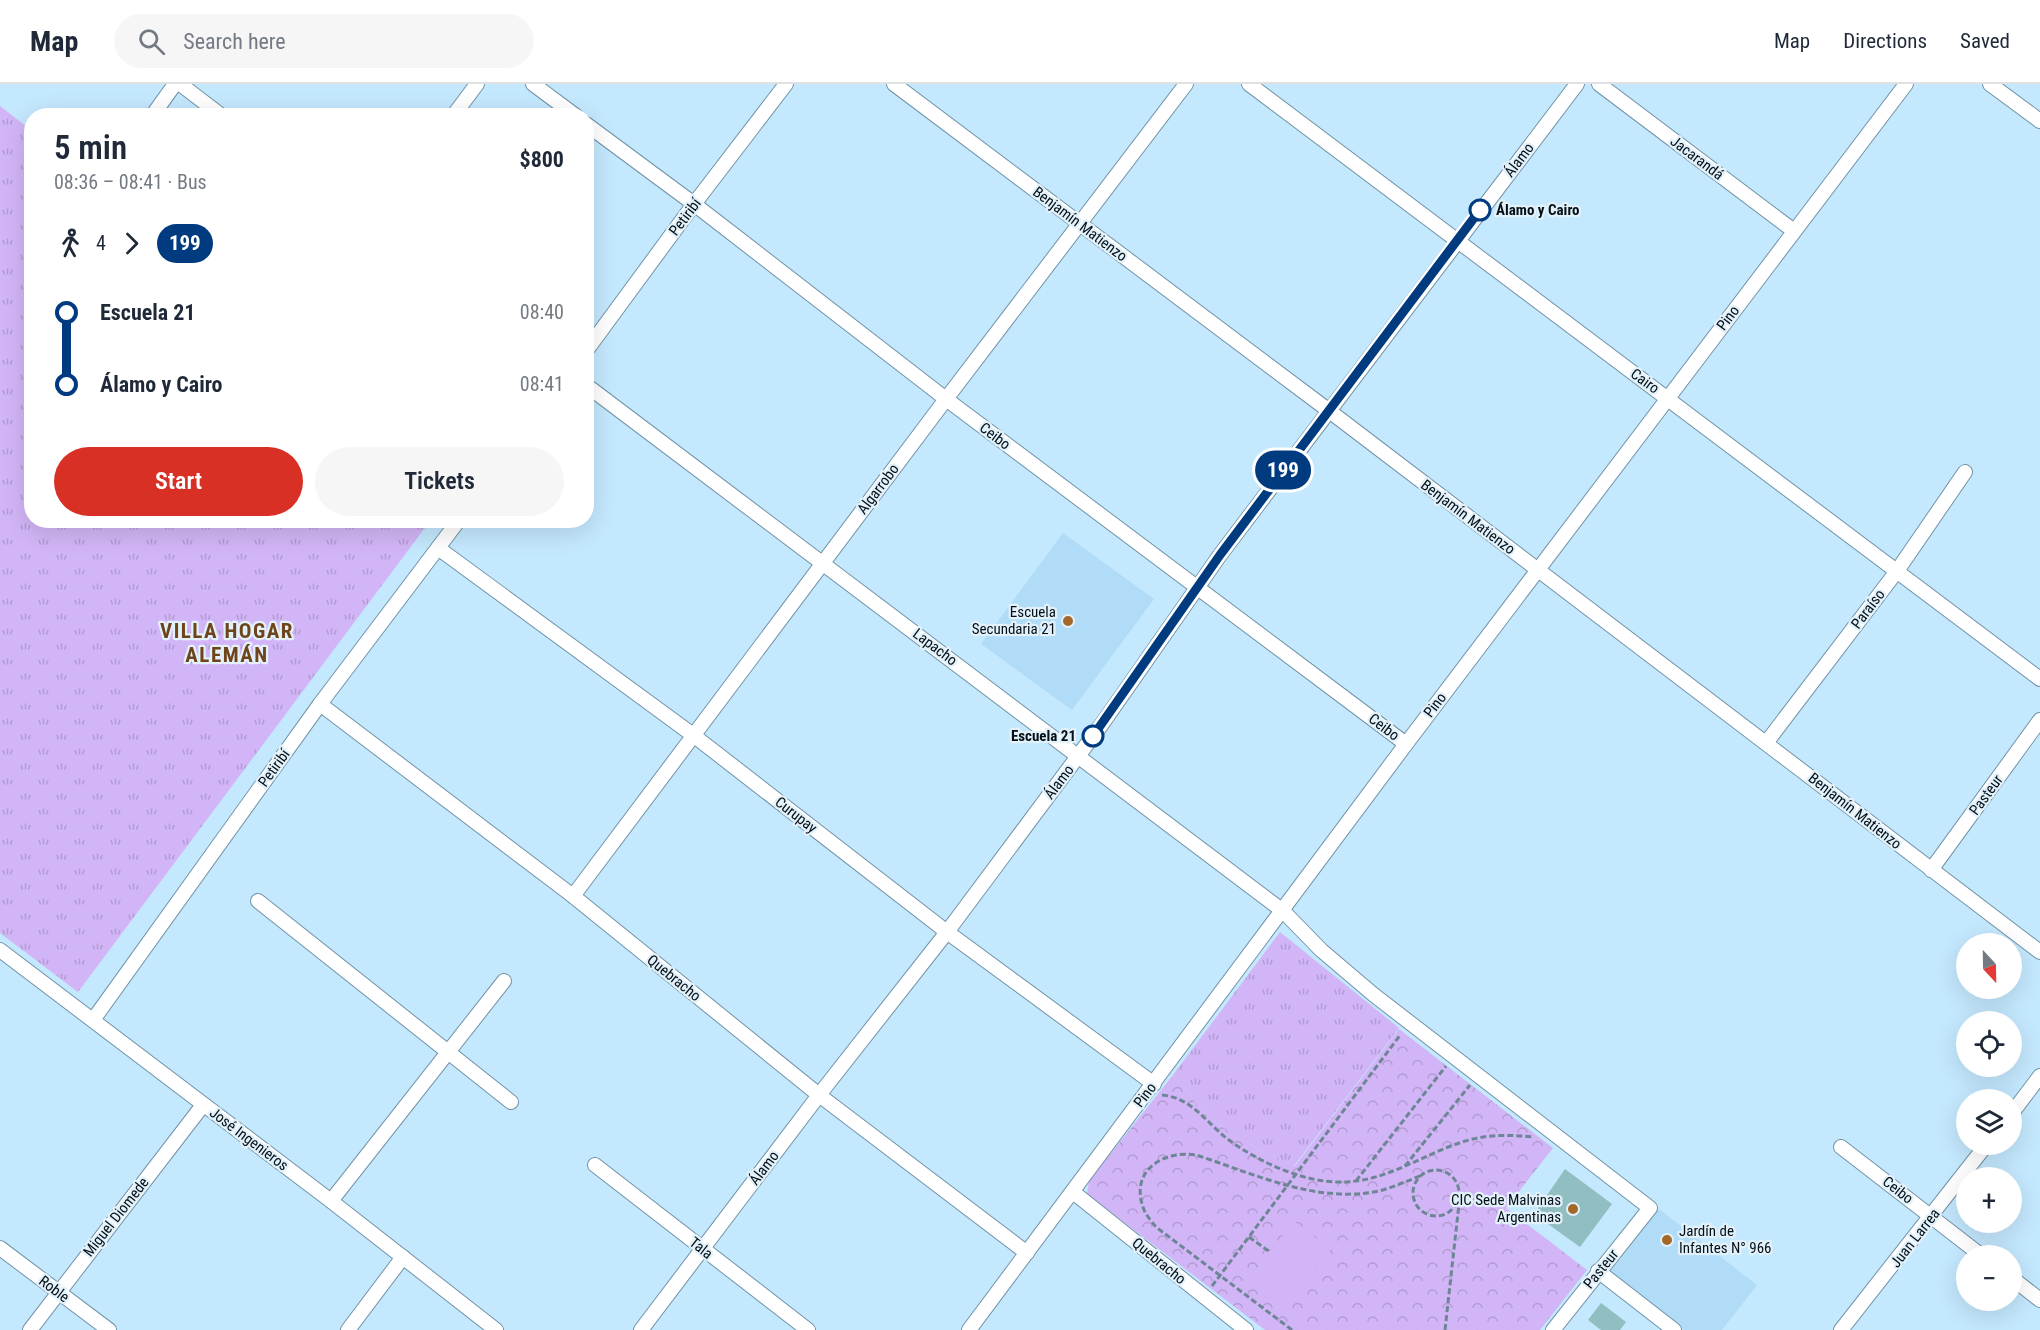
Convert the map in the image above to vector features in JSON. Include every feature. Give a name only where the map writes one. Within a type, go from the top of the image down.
[{"type":"street","points":[[158,108],[178,84],[211,108]]},
{"type":"street","points":[[459,108],[477,84]]},
{"type":"street","points":[[533,84],[565,108]]},
{"type":"street","name":"Petiribí","points":[[594,340],[786,84]]},
{"type":"street","name":"Benjamín Matienzo","points":[[894,84],[1328,410],[2040,952]]},
{"type":"street","name":"Algarrobo","points":[[573,896],[1186,84]]},
{"type":"street","name":"Cairo","points":[[1250,84],[2040,679]]},
{"type":"street","name":"Álamo","points":[[641,1330],[819,1095],[947,932],[1078,756],[1328,410],[1577,84]]},
{"type":"street","name":"Jacarandá","points":[[1599,84],[1794,231]]},
{"type":"street","name":"Pino","points":[[969,1330],[1406,744],[1906,84]]},
{"type":"street","points":[[1990,84],[2040,121]]},
{"type":"street","name":"Ceibo","points":[[594,130],[694,204],[946,399],[1406,744]]},
{"type":"street","name":"Lapacho","points":[[594,391],[1283,910],[1321,950],[1409,1023],[1650,1208]]},
{"type":"street","name":"Paraíso","points":[[1766,743],[1897,570],[1965,472]]},
{"type":"street","name":"Petiribí","points":[[93,1020],[320,704],[453,528]]},
{"type":"street","name":"Curupay","points":[[438,548],[693,735],[1150,1089]]},
{"type":"street","name":"Quebracho","points":[[320,704],[573,896],[819,1095],[1027,1253]]},
{"type":"street","name":"Pasteur","points":[[1931,870],[2040,720]]},
{"type":"street","points":[[258,901],[511,1102]]},
{"type":"street","name":"José Ingenieros","points":[[0,950],[496,1330]]},
{"type":"street","points":[[331,1202],[504,981]]},
{"type":"street","points":[[2022,1100],[2040,1076]]},
{"type":"street","name":"Miguel Diomede","points":[[30,1330],[203,1105]]},
{"type":"street","name":"Ceibo","points":[[1841,1147],[1968,1245]]},
{"type":"street","name":"Juan Larrea","points":[[1841,1330],[1979,1155]]},
{"type":"street","name":"Tala","points":[[595,1165],[808,1330]]},
{"type":"street","name":"Quebracho","points":[[1073,1192],[1246,1330]]},
{"type":"street","name":"Pasteur","points":[[1553,1330],[1650,1208]]},
{"type":"street","name":"Roble","points":[[0,1248],[108,1330]]},
{"type":"street","points":[[348,1330],[403,1257]]},
{"type":"street","points":[[1598,1271],[1674,1330]]},
{"type":"street","points":[[2022,1286],[2040,1300]]},
{"type":"path","points":[[1204,1297],[1409,1023]]},
{"type":"path","points":[[1356,1181],[1453,1057]]},
{"type":"path","points":[[1403,1168],[1477,1076]]},
{"type":"path","points":[[1150,1089],[1187,1102],[1196,1108],[1211,1126],[1233,1143],[1259,1158],[1297,1174],[1339,1182],[1356,1181],[1403,1168],[1470,1140],[1492,1136],[1559,1138]]},
{"type":"path","points":[[1292,1330],[1155,1227],[1142,1206],[1141,1195],[1145,1174],[1161,1159],[1172,1154],[1196,1155],[1311,1192],[1359,1194],[1381,1190],[1430,1171],[1445,1171],[1457,1182],[1459,1197],[1445,1330]]},
{"type":"path","points":[[1422,1174],[1417,1180],[1413,1196],[1415,1203],[1425,1213],[1432,1216],[1446,1214],[1457,1204],[1459,1197]]},
{"type":"path","points":[[1249,1237],[1270,1252]]},
{"type":"shaded area","name":"Escuela Secundaria 21","points":[[1063,533],[1154,599],[1072,710],[981,644]]},
{"type":"shaded area","name":"Jardín de Infantes N° 966","points":[[1659,1209],[1757,1285],[1722,1330],[1684,1330],[1609,1272]]},
{"type":"green space","points":[[0,106],[24,125],[24,528],[425,528],[78,992],[0,933]]},
{"type":"green space","points":[[1280,932],[1399,1028],[1294,1166],[1248,1143],[1216,1122],[1206,1114],[1173,1075]]},
{"type":"green space","points":[[1399,1029],[1553,1148],[1506,1208],[1587,1270],[1540,1330],[1265,1330],[1087,1194],[1089,1181],[1173,1075],[1206,1114],[1216,1122],[1249,1143],[1295,1166]]},
{"type":"green space","points":[[1294,1221],[1331,1249],[1283,1310],[1246,1282]]},
{"type":"building","name":"CIC Sede Malvinas Argentinas","points":[[1565,1169],[1612,1204],[1580,1247],[1534,1214]]},
{"type":"building","points":[[1601,1303],[1626,1322],[1620,1330],[1601,1330],[1588,1320]]},
{"type":"bus line","name":"199","points":[[1093,736],[1220,555],[1480,210]]},
{"type":"place","name":"Álamo y Cairo","points":[[1480,210]]},
{"type":"place","name":"Escuela Secundaria 21","points":[[1068,621]]},
{"type":"place","name":"Escuela 21","points":[[1093,736]]},
{"type":"place","name":"CIC Sede Malvinas Argentinas","points":[[1573,1209]]},
{"type":"place","name":"Jardín de Infantes N° 966","points":[[1667,1240]]},
{"type":"district","name":"VILLA HOGAR ALEMÁN","points":[[227,643]]}]
